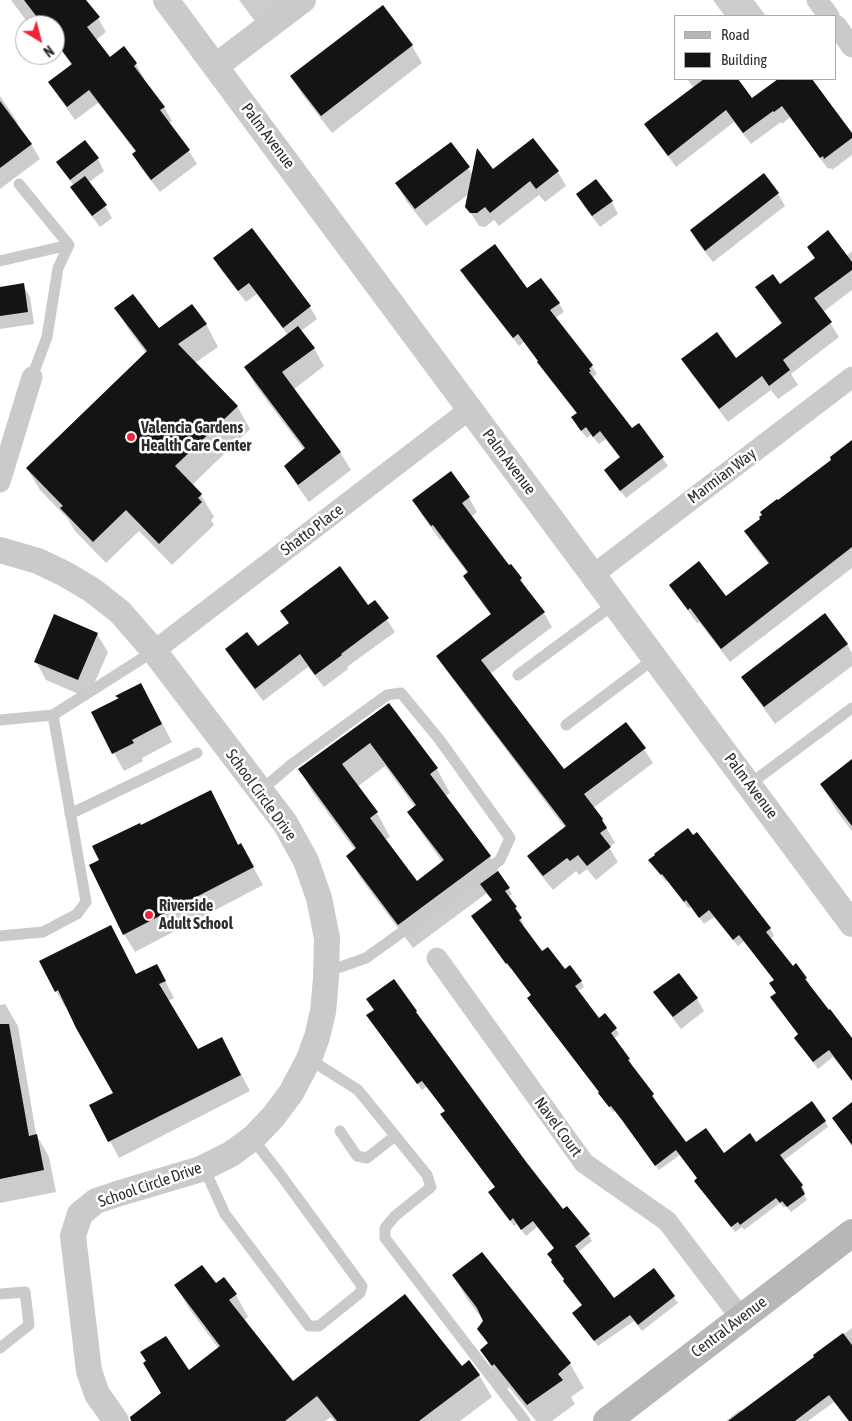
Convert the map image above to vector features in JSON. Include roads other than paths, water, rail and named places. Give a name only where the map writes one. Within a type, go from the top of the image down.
[{"type":"main road","name":"Central Avenue","points":[[607,1421],[852,1233]]},
{"type":"street","name":"Palm Avenue","points":[[166,0],[614,604],[750,784],[852,924]]},
{"type":"street","points":[[216,66],[303,0]]},
{"type":"street","points":[[837,26],[852,47]]},
{"type":"street","name":"Marmian Way","points":[[593,575],[852,376]]},
{"type":"street","points":[[0,482],[32,377]]},
{"type":"street","name":"Shatto Place","points":[[154,651],[470,410]]},
{"type":"street","name":"School Circle Drive","points":[[0,550],[38,561],[92,590],[120,612],[154,651],[285,823],[306,861],[319,898],[327,938],[323,1012],[317,1037],[309,1059],[291,1093],[273,1117],[252,1138],[231,1154],[204,1168],[96,1201],[80,1214],[73,1236],[89,1372],[97,1394],[116,1421]]},
{"type":"street","name":"Navel Court","points":[[437,958],[584,1164],[667,1221],[741,1318]]},
{"type":"lane","points":[[19,184],[69,245]]},
{"type":"lane","points":[[0,261],[69,245]]},
{"type":"lane","points":[[32,377],[47,337],[58,268],[69,245]]},
{"type":"lane","points":[[518,675],[614,604]]},
{"type":"lane","points":[[0,720],[53,715],[154,651]]},
{"type":"lane","points":[[566,725],[655,658]]},
{"type":"lane","points":[[260,791],[292,764],[387,695],[402,693],[510,838],[500,860],[405,930],[366,958],[326,972]]},
{"type":"lane","points":[[750,784],[852,708]]},
{"type":"lane","points":[[0,936],[43,932],[77,914],[86,902],[53,715]]},
{"type":"lane","points":[[70,814],[197,753]]},
{"type":"lane","points":[[309,1059],[358,1090],[427,1175],[431,1187],[396,1216],[385,1228],[385,1238],[525,1421]]},
{"type":"lane","points":[[340,1131],[357,1156],[367,1158],[395,1136]]},
{"type":"lane","points":[[204,1168],[225,1214],[309,1326],[319,1326],[360,1293],[362,1286],[252,1138]]},
{"type":"lane","points":[[0,1294],[25,1292],[29,1325],[0,1348]]},
{"type":"place","name":"Valencia Gardens Health Care Center","points":[[131,437]]},
{"type":"place","name":"Riverside Adult School","points":[[149,915]]}]
